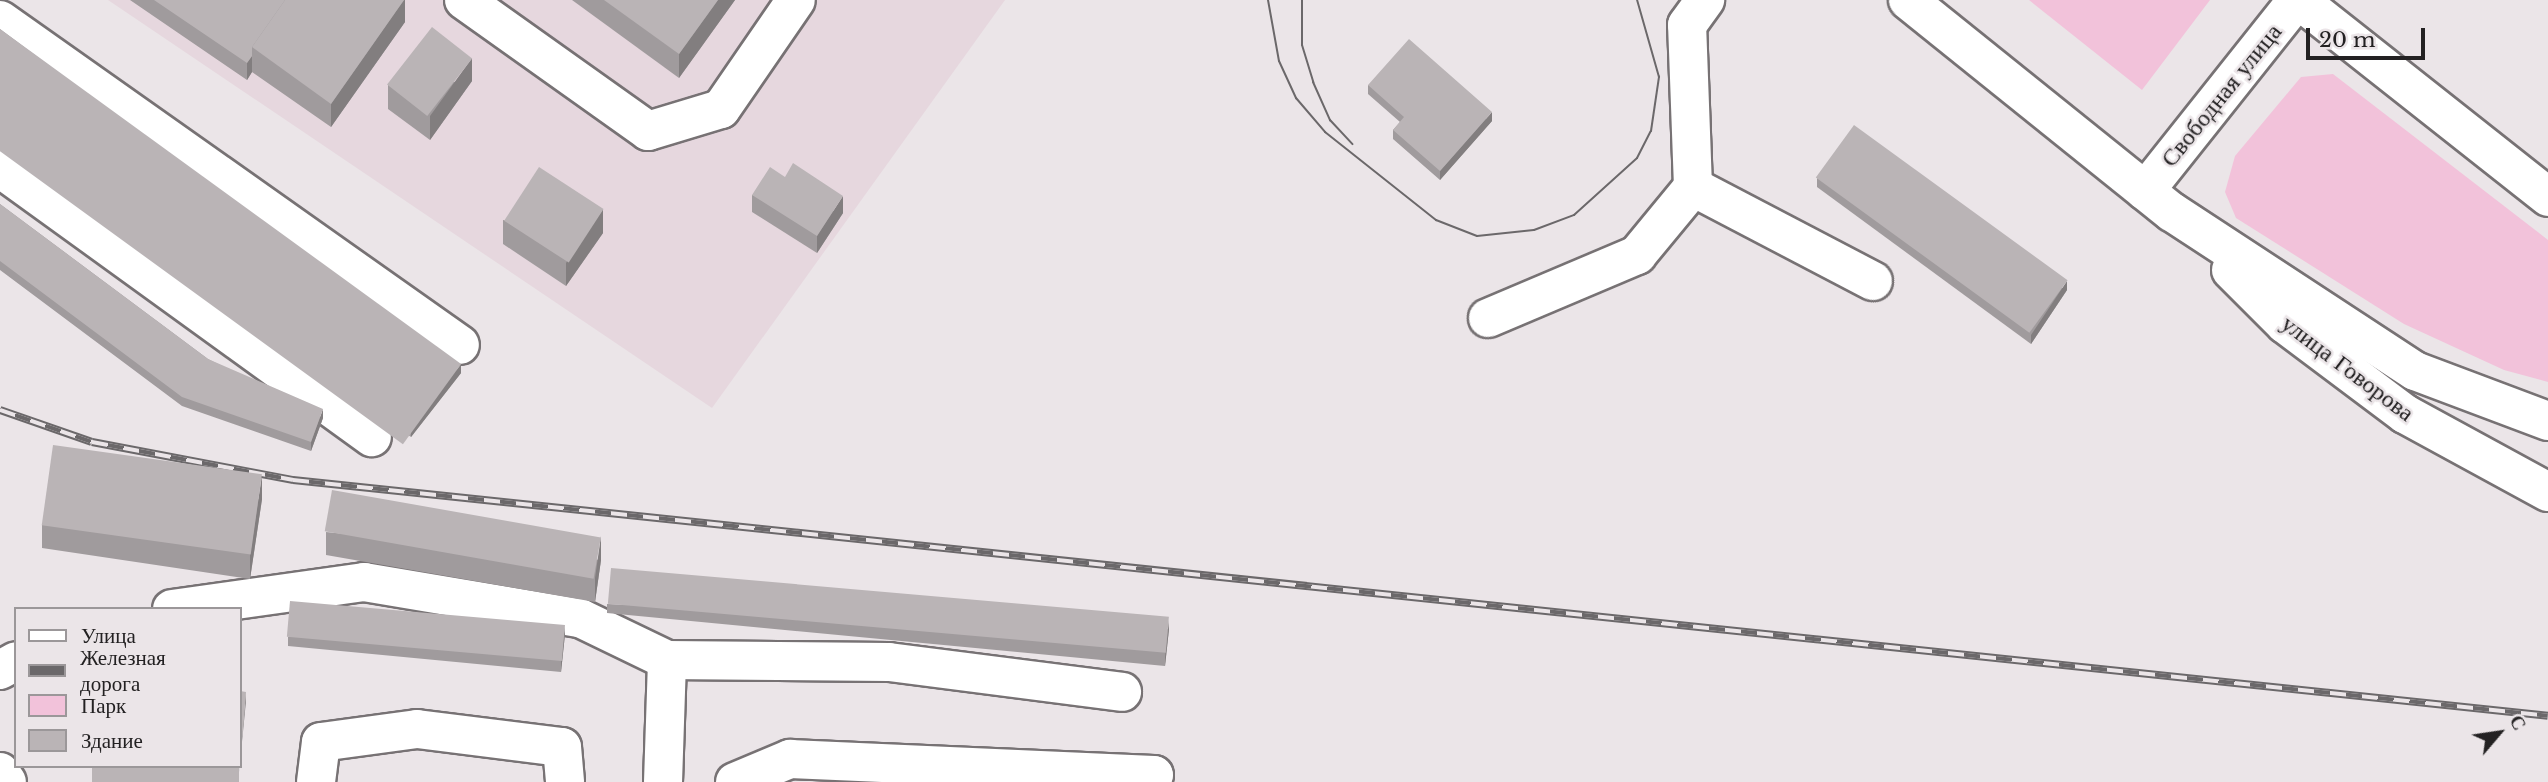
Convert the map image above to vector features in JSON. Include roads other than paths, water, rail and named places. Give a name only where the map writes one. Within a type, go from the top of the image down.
[{"type":"main road","points":[[464,0],[648,131],[720,109],[796,0]]},
{"type":"main road","points":[[1488,318],[1637,255],[1693,187],[1687,25],[1705,0]]},
{"type":"main road","name":"улица Говорова","points":[[1908,0],[2158,202],[2286,324],[2405,414],[2548,492]]},
{"type":"main road","points":[[2298,0],[2548,197]]},
{"type":"main road","name":"Свободная улица","points":[[2158,202],[2298,0]]},
{"type":"main road","points":[[0,20],[460,345]]},
{"type":"main road","points":[[0,169],[372,437]]},
{"type":"main road","points":[[1693,187],[1873,281]]},
{"type":"main road","name":"улица Говорова","points":[[2158,202],[2415,371],[2548,421]]},
{"type":"main road","points":[[186,607],[364,582],[580,618],[667,660],[889,662],[1122,692]]},
{"type":"main road","points":[[663,782],[667,660]]},
{"type":"main road","points":[[316,782],[321,742],[418,729],[562,747],[565,782]]},
{"type":"main road","points":[[735,782],[790,759],[1154,775],[1151,782]]},
{"type":"main road","points":[[0,772],[7,782]]},
{"type":"tram line","points":[[1268,0],[1279,61],[1296,98],[1325,132],[1436,220],[1477,236],[1534,230],[1574,215],[1637,158],[1651,131],[1659,77],[1637,0]]},
{"type":"tram line","points":[[1302,0],[1302,45],[1313,82],[1330,120],[1352,144]]},
{"type":"railway","points":[[0,410],[92,442],[293,480],[2548,716]]}]
